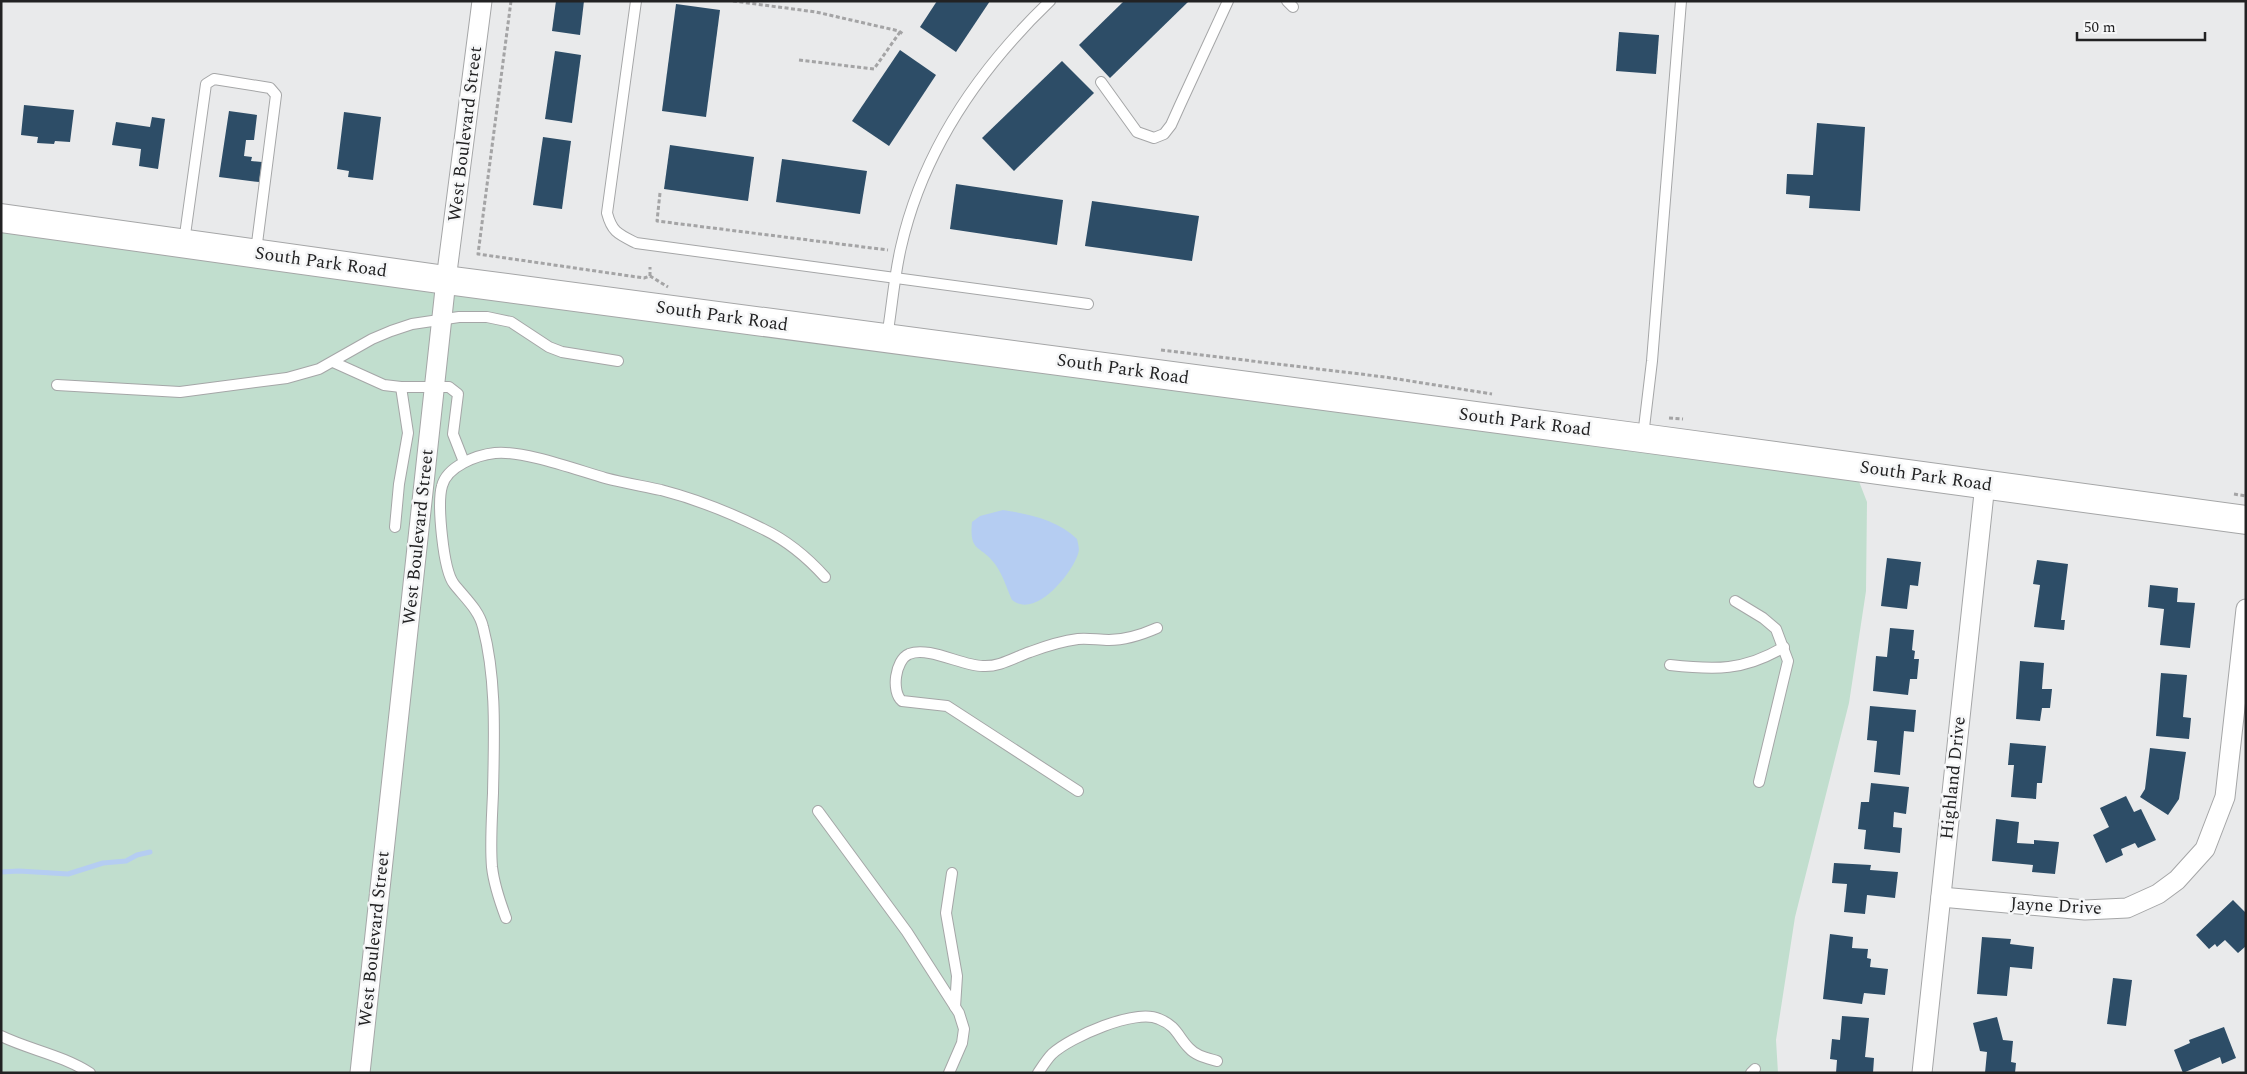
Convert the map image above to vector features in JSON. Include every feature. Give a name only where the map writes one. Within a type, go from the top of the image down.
[{"type":"street","name":"West Boulevard Street","points":[[360,1073],[446,280],[482,1]]},
{"type":"street","name":"South Park Road","points":[[1,218],[256,252],[446,280],[2246,520]]},
{"type":"street","name":"Highland Drive","points":[[1922,1073],[1985,484]]},
{"type":"street","name":"Jayne Drive","points":[[1941,896],[2085,910],[2127,908],[2158,894],[2177,880],[2205,850],[2225,797],[2246,609]]},
{"type":"lane","points":[[636,1],[607,212],[610,225],[619,235],[636,242],[1088,304]]},
{"type":"lane","points":[[887,338],[900,252],[919,186],[965,98],[996,58],[1026,24],[1050,1]]},
{"type":"lane","points":[[1102,82],[1137,132],[1154,138],[1164,134],[1177,112],[1228,1]]},
{"type":"lane","points":[[1642,438],[1652,361],[1681,1]]},
{"type":"lane","points":[[184,242],[206,84],[214,79],[270,88],[276,96],[256,252]]},
{"type":"lane","points":[[57,385],[198,391],[238,383],[302,376],[333,362],[372,339],[392,331],[412,324],[459,317],[486,317],[511,322],[549,347],[562,352],[618,361]]},
{"type":"lane","points":[[333,362],[384,384],[401,387],[449,387],[458,394],[453,434],[464,462]]},
{"type":"lane","points":[[395,526],[399,484],[408,433],[401,387]]},
{"type":"lane","points":[[506,918],[492,869],[491,838],[495,715],[483,625],[465,595],[453,583],[446,565],[441,486],[447,473],[464,462],[494,453],[512,453],[693,500],[764,529],[790,544],[808,558],[825,577]]},
{"type":"lane","points":[[1735,601],[1763,618],[1776,629],[1784,646],[1788,661],[1759,782]]},
{"type":"lane","points":[[1078,790],[947,706],[902,701],[898,697],[896,689],[900,662],[907,655],[916,653],[943,657],[970,665],[998,665],[1029,652],[1078,639],[1123,639],[1141,635],[1156,628]]},
{"type":"lane","points":[[1670,665],[1711,669],[1731,668],[1749,664],[1766,657],[1784,646]]},
{"type":"lane","points":[[818,810],[907,932],[955,1008],[964,1029],[962,1043],[949,1073]]},
{"type":"lane","points":[[952,873],[946,913],[957,976],[955,1008]]},
{"type":"lane","points":[[1038,1073],[1052,1054],[1069,1041],[1128,1018],[1157,1017],[1180,1034],[1189,1048],[1200,1056],[1216,1061]]},
{"type":"lane","points":[[1,1036],[16,1043],[47,1052],[90,1073]]},
{"type":"path","points":[[511,1],[478,254],[644,278],[650,276],[650,267]]},
{"type":"path","points":[[733,1],[816,12],[902,33],[874,69],[799,60]]},
{"type":"path","points":[[660,193],[657,221],[900,252]]},
{"type":"green space","points":[[1,216],[1853,466],[1867,502],[1866,591],[1849,703],[1795,917],[1776,1040],[1778,1073],[1,1073]]},
{"type":"water","points":[[1003,510],[1043,519],[1061,527],[1077,539],[1079,552],[1068,573],[1051,592],[1031,604],[1021,604],[1012,600],[998,568],[974,544],[972,539],[972,522],[980,516]]},
{"type":"building","points":[[556,1],[584,1],[580,35],[552,31]]},
{"type":"building","points":[[937,1],[990,1],[956,52],[920,27]]},
{"type":"building","points":[[1124,1],[1189,1],[1110,78],[1079,45]]},
{"type":"building","points":[[676,4],[720,10],[706,117],[662,111]]},
{"type":"building","points":[[1619,32],[1659,35],[1656,74],[1616,71]]},
{"type":"building","points":[[900,50],[936,75],[889,146],[852,121]]},
{"type":"building","points":[[555,51],[581,55],[572,123],[545,119]]},
{"type":"building","points":[[1062,61],[1094,93],[1014,171],[982,138]]},
{"type":"building","points":[[24,105],[74,110],[70,142],[55,141],[54,144],[37,143],[38,137],[21,135]]},
{"type":"building","points":[[229,111],[257,115],[254,140],[246,140],[244,156],[252,157],[251,161],[262,162],[259,182],[219,177]]},
{"type":"building","points":[[344,112],[381,117],[373,180],[348,177],[349,171],[337,169]]},
{"type":"building","points":[[152,117],[165,119],[158,169],[139,166],[141,149],[112,145],[116,122],[150,127]]},
{"type":"building","points":[[1817,123],[1865,127],[1860,211],[1809,208],[1810,196],[1786,194],[1787,174],[1813,175]]},
{"type":"building","points":[[543,137],[571,141],[562,209],[533,205]]},
{"type":"building","points":[[670,145],[754,157],[748,201],[664,189]]},
{"type":"building","points":[[782,159],[867,171],[860,214],[776,202]]},
{"type":"building","points":[[956,184],[1063,200],[1057,245],[950,229]]},
{"type":"building","points":[[1092,201],[1199,216],[1192,261],[1085,246]]},
{"type":"building","points":[[1887,558],[1921,562],[1918,586],[1910,585],[1907,609],[1881,606]]},
{"type":"building","points":[[2037,560],[2068,564],[2061,620],[2065,620],[2064,630],[2034,627],[2040,585],[2033,584]]},
{"type":"building","points":[[2150,585],[2178,588],[2177,602],[2195,603],[2190,648],[2160,645],[2164,609],[2148,607]]},
{"type":"building","points":[[1890,628],[1914,630],[1912,650],[1915,651],[1914,659],[1919,659],[1917,679],[1910,679],[1908,695],[1873,691],[1876,656],[1887,657]]},
{"type":"building","points":[[2020,661],[2044,663],[2042,689],[2052,689],[2050,708],[2042,708],[2040,721],[2016,719]]},
{"type":"building","points":[[2161,673],[2187,675],[2183,717],[2191,718],[2189,739],[2156,736]]},
{"type":"building","points":[[1870,706],[1916,710],[1914,732],[1904,731],[1900,775],[1874,772],[1877,741],[1867,740]]},
{"type":"building","points":[[2010,743],[2046,746],[2042,783],[2037,783],[2036,799],[2011,797],[2014,765],[2008,765]]},
{"type":"building","points":[[2150,748],[2186,752],[2179,799],[2168,815],[2140,797],[2145,789]]},
{"type":"building","points":[[1871,783],[1909,787],[1906,814],[1894,812],[1893,827],[1902,828],[1900,853],[1864,849],[1866,830],[1858,829],[1861,802],[1869,802]]},
{"type":"building","points":[[2126,796],[2134,812],[2141,809],[2156,840],[2138,848],[2135,843],[2121,849],[2123,855],[2106,863],[2093,835],[2109,827],[2100,808]]},
{"type":"building","points":[[1996,819],[2019,822],[2017,843],[2034,844],[2034,840],[2059,842],[2055,874],[2032,872],[2033,865],[1992,861]]},
{"type":"building","points":[[1834,863],[1871,865],[1870,870],[1898,872],[1895,898],[1867,895],[1865,914],[1844,912],[1847,884],[1832,883]]},
{"type":"building","points":[[2233,900],[2246,913],[2246,946],[2238,953],[2225,940],[2217,947],[2215,944],[2209,949],[2196,935]]},
{"type":"building","points":[[1830,934],[1853,937],[1852,948],[1868,949],[1867,958],[1871,959],[1870,967],[1888,969],[1885,995],[1864,993],[1862,1004],[1823,999]]},
{"type":"building","points":[[1982,937],[2011,939],[2010,944],[2034,947],[2032,969],[2010,967],[2007,996],[1977,994]]},
{"type":"building","points":[[2113,978],[2132,980],[2126,1026],[2107,1024]]},
{"type":"building","points":[[1842,1016],[1869,1018],[1865,1057],[1874,1058],[1873,1073],[1836,1073],[1837,1060],[1830,1059],[1832,1039],[1840,1040]]},
{"type":"building","points":[[1997,1017],[2003,1040],[2013,1041],[2011,1062],[2016,1063],[2015,1073],[1985,1073],[1987,1052],[1980,1051],[1973,1023]]},
{"type":"building","points":[[2224,1027],[2236,1058],[2222,1064],[2220,1057],[2183,1073],[2174,1050],[2190,1043],[2189,1040]]},
{"type":"waterway","points":[[1,872],[19,871],[68,874],[103,863],[126,861],[137,855],[150,852]]}]
